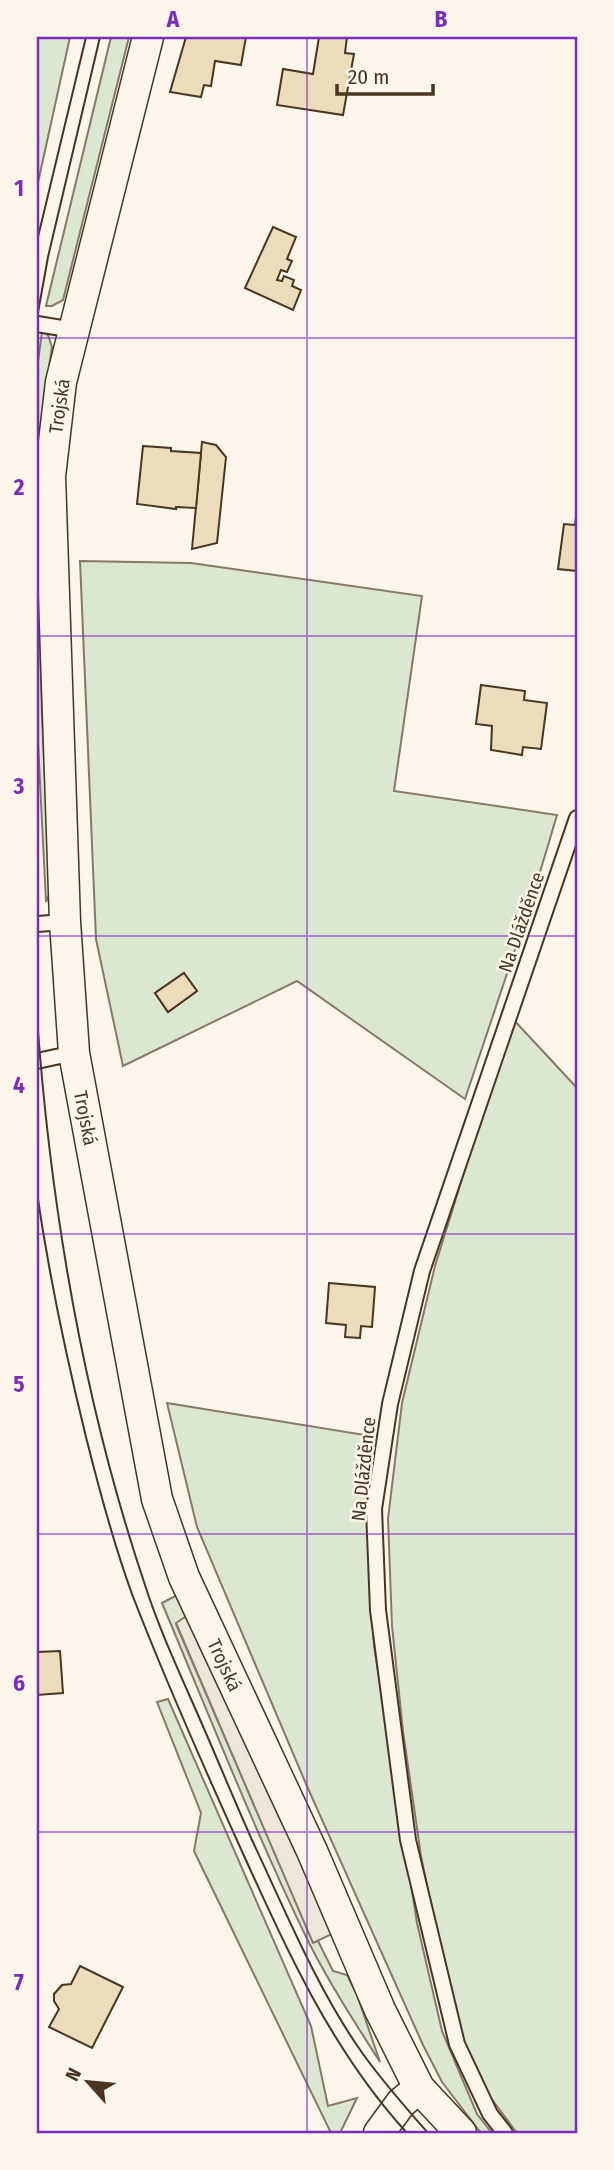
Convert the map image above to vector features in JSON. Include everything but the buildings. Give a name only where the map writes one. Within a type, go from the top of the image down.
[{"type":"street","name":"Trojská","points":[[148,37],[61,382],[50,476],[51,923],[162,1512],[193,1597],[332,1896],[380,2010],[419,2088],[461,2133]]},
{"type":"street","points":[[380,2133],[401,2103],[419,2088]]},
{"type":"lane","points":[[37,324],[74,330]]},
{"type":"lane","name":"Na Dlážděnce","points":[[505,2133],[490,2114],[457,2044],[408,1840],[378,1610],[374,1509],[390,1404],[422,1271],[577,818]]},
{"type":"lane","points":[[37,1061],[74,1054]]},
{"type":"green space","points":[[37,37],[70,37],[37,187]]},
{"type":"green space","points":[[111,37],[129,37],[63,300],[46,306]]},
{"type":"green space","points":[[42,332],[48,335],[52,347],[40,430],[37,505],[37,369]]},
{"type":"green space","points":[[37,534],[50,892],[46,902],[37,722]]},
{"type":"green space","points":[[80,561],[191,563],[422,596],[394,791],[557,815],[532,899],[465,1099],[297,981],[123,1066],[96,939]],"holes":[[[184,973],[197,991],[168,1012],[155,993]]]},
{"type":"green space","points":[[512,1018],[577,1088],[577,2133],[517,2133],[482,2086],[460,2040],[421,1856],[403,1731],[392,1626],[388,1519],[402,1403],[435,1266]]},
{"type":"green space","points":[[167,1403],[377,1437],[367,1525],[374,1646],[417,1923],[442,2031],[477,2114],[492,2133],[481,2133],[442,2082],[306,1784],[197,1527]]},
{"type":"green space","points":[[183,1592],[192,1612],[176,1624],[313,1942],[318,1941],[333,1971],[347,1975],[357,1995],[380,2062],[309,1943],[233,1774],[162,1603]]},
{"type":"green space","points":[[168,1699],[311,2026],[328,2106],[357,2098],[340,2133],[331,2133],[194,1851],[201,1813],[157,1702]]},
{"type":"shaded area","points":[[197,1609],[336,1932],[313,1943],[176,1623]]},
{"type":"tram line","points":[[37,241],[86,37]]},
{"type":"tram line","points":[[37,318],[48,257],[100,37]]},
{"type":"tram line","points":[[37,1018],[51,1162],[73,1305],[104,1446],[151,1603],[246,1826],[331,2004],[363,2054],[428,2133]]},
{"type":"tram line","points":[[37,1193],[58,1315],[86,1437],[125,1574],[145,1626],[257,1885],[312,1997],[355,2068],[407,2133]]}]
